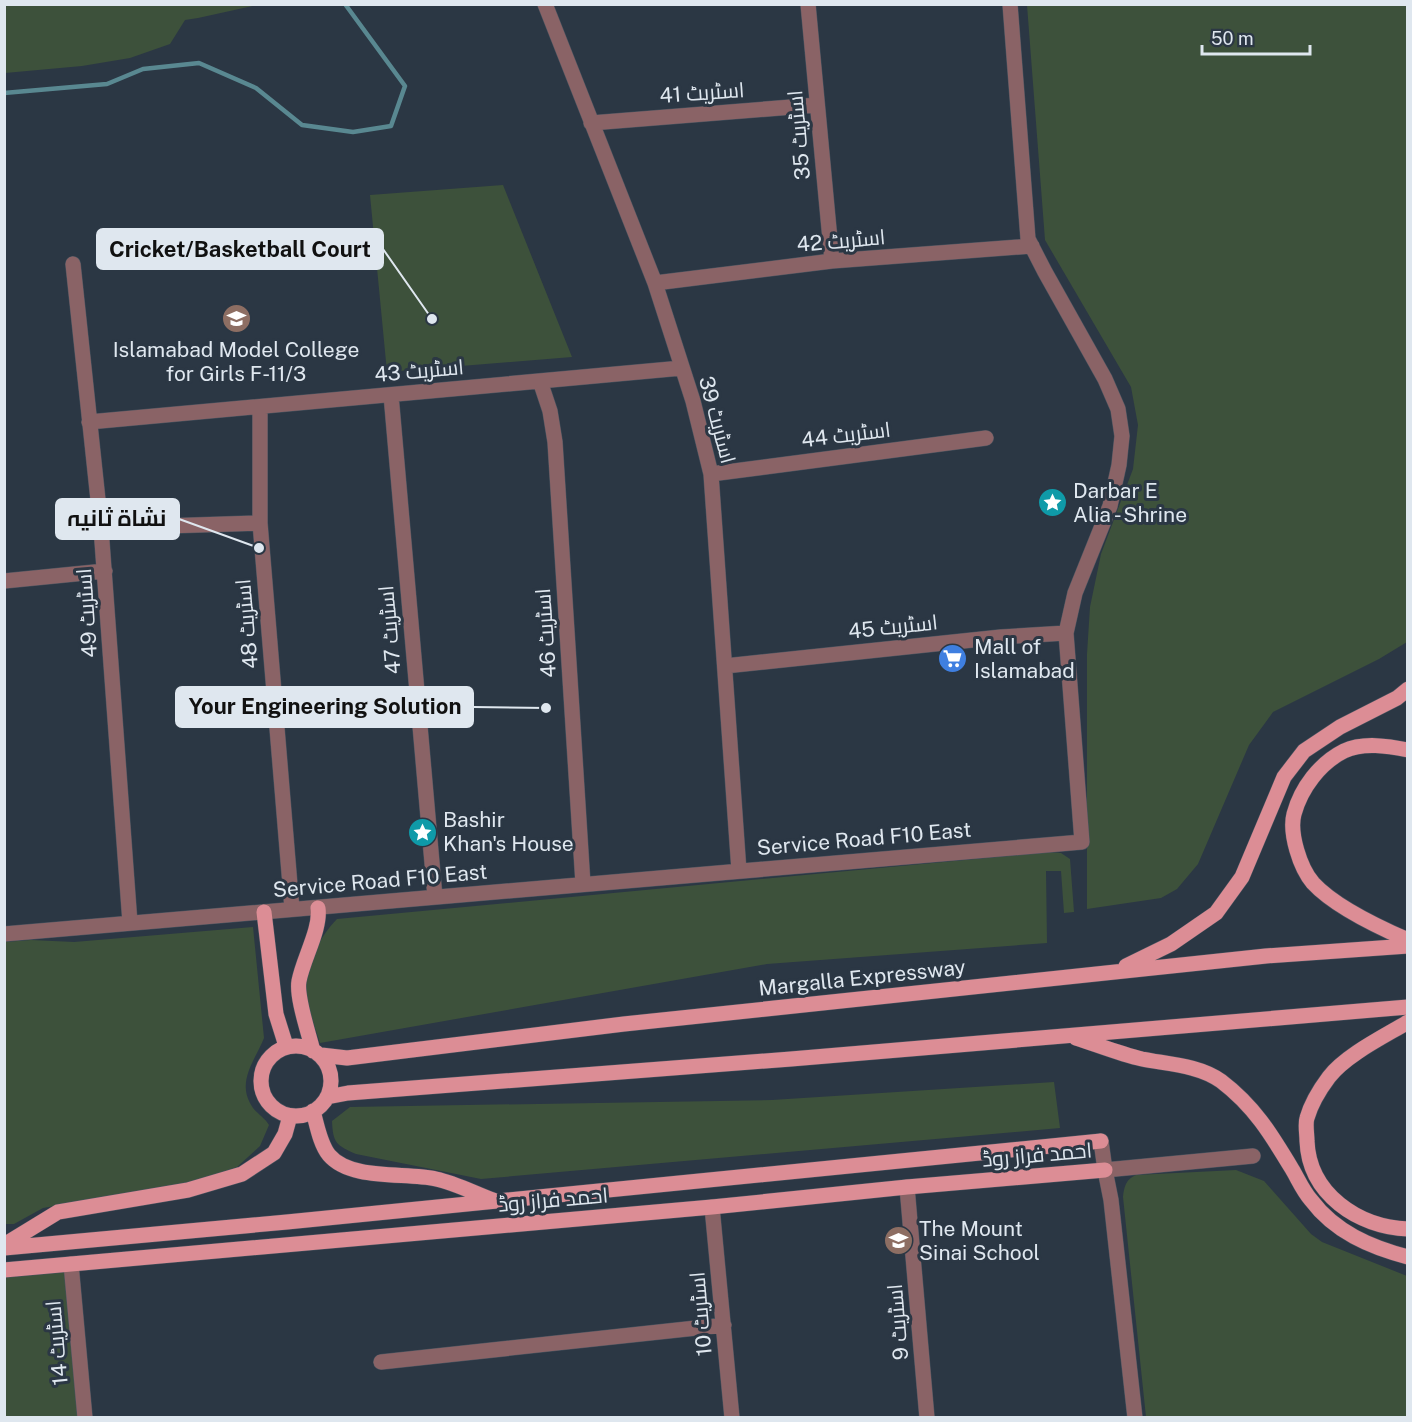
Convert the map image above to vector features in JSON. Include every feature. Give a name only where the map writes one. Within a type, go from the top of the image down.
[{"type":"main road","points":[[1116,972],[1171,944],[1216,913],[1242,877],[1284,777],[1304,750],[1340,727],[1397,698],[1407,689]]},
{"type":"main road","points":[[1407,750],[1381,744],[1346,750],[1320,768],[1310,780],[1294,816],[1296,854],[1313,883],[1347,909],[1407,940]]},
{"type":"main road","points":[[317,1053],[305,1046],[286,1046],[270,1056],[261,1072],[261,1091],[270,1107],[290,1116],[305,1116],[322,1106],[331,1090],[331,1071],[317,1053],[306,1024],[298,983],[319,921],[318,908]]},
{"type":"main road","points":[[264,912],[276,1014],[286,1046]]},
{"type":"main road","name":"Margalla Expressway","points":[[317,1053],[347,1058],[624,1024],[1266,956],[1407,946]]},
{"type":"main road","points":[[327,1097],[348,1093],[1407,1007]]},
{"type":"main road","points":[[1407,1022],[1348,1060],[1330,1075],[1318,1093],[1306,1119],[1308,1148],[1314,1171],[1326,1190],[1344,1208],[1369,1222],[1392,1228],[1407,1228]]},
{"type":"main road","points":[[1069,1036],[1140,1058],[1194,1069],[1218,1079],[1250,1105],[1311,1201],[1332,1222],[1351,1236],[1382,1250],[1407,1257]]},
{"type":"main road","points":[[313,1112],[329,1156],[350,1169],[436,1179],[496,1201]]},
{"type":"main road","points":[[4,1246],[58,1212],[188,1190],[242,1174],[274,1153],[285,1134],[290,1116]]},
{"type":"main road","name":"احمد فراز روڈ","points":[[4,1246],[287,1222],[1101,1141]]},
{"type":"main road","name":"احمد فراز روڈ","points":[[4,1270],[712,1207],[907,1186],[1104,1170]]},
{"type":"main road","points":[[287,1222],[296,1227],[298,1232],[296,1239],[290,1245]]},
{"type":"street","name":"اسٹریٹ 39","points":[[545,4],[655,283],[702,432],[711,474],[739,871]]},
{"type":"street","name":"اسٹریٹ 35","points":[[808,4],[832,261]]},
{"type":"street","points":[[1010,4],[1028,239],[1105,379],[1118,409],[1122,436],[1119,465],[1110,506],[1075,592],[1066,633]]},
{"type":"street","name":"اسٹریٹ 41","points":[[591,123],[818,105]]},
{"type":"street","name":"اسٹریٹ 42","points":[[655,283],[832,261],[1032,246]]},
{"type":"street","name":"اسٹریٹ 49","points":[[73,264],[105,571],[130,923]]},
{"type":"street","name":"اسٹریٹ 43","points":[[89,422],[682,368]]},
{"type":"street","name":"اسٹریٹ 46","points":[[540,381],[550,411],[555,442],[583,884]]},
{"type":"street","name":"اسٹریٹ 47","points":[[391,395],[435,897]]},
{"type":"street","name":"اسٹریٹ 48","points":[[260,407],[260,523],[292,909]]},
{"type":"street","name":"اسٹریٹ 44","points":[[711,474],[986,438]]},
{"type":"street","points":[[101,528],[260,523]]},
{"type":"street","points":[[4,581],[105,571]]},
{"type":"street","name":"اسٹریٹ 45","points":[[724,666],[1001,637],[1066,633]]},
{"type":"street","name":"Service Road F10 East","points":[[4,934],[1082,842],[1066,633]]},
{"type":"street","points":[[1101,1141],[1104,1170],[1111,1200],[1135,1418]]},
{"type":"street","points":[[1104,1170],[1253,1156]]},
{"type":"street","name":"اسٹریٹ 9","points":[[907,1186],[927,1418]]},
{"type":"street","name":"اسٹریٹ 10","points":[[712,1207],[732,1418]]},
{"type":"street","name":"اسٹریٹ 14","points":[[71,1264],[85,1418]]},
{"type":"street","points":[[381,1362],[724,1325]]},
{"type":"green space","points":[[5,4],[257,5],[185,20],[170,44],[130,58],[82,66],[5,73]]},
{"type":"green space","points":[[1027,5],[1407,5],[1407,642],[1379,659],[1273,712],[1249,745],[1198,864],[1177,889],[1161,898],[1087,909],[1087,654],[1090,607],[1101,554],[1133,469],[1138,425],[1131,387],[1045,240]]},
{"type":"green space","points":[[503,185],[572,357],[387,372],[370,195]]},
{"type":"green space","points":[[1049,852],[1061,853],[1070,859],[1074,912],[1064,913],[1061,871],[1046,871],[1047,943],[767,964],[320,1043],[307,1001],[307,978],[312,959],[325,933],[337,919]]},
{"type":"green space","points":[[253,927],[264,1038],[248,1072],[246,1089],[253,1108],[269,1125],[260,1146],[237,1167],[190,1183],[43,1208],[14,1224],[5,1224],[5,942],[31,940],[74,942]]},
{"type":"green space","points":[[1054,1082],[1060,1128],[481,1179],[356,1154],[337,1142],[333,1134],[332,1121],[350,1107],[772,1100]]},
{"type":"green space","points":[[1236,1170],[1264,1181],[1311,1234],[1322,1242],[1407,1276],[1407,1417],[1146,1417],[1123,1197],[1125,1187],[1128,1181],[1136,1175]]},
{"type":"green space","points":[[71,1264],[85,1417],[5,1418],[5,1270]]},
{"type":"waterway","points":[[4,93],[107,84],[143,69],[199,63],[256,88],[302,125],[353,132],[391,126],[405,86],[345,4]]},
{"type":"place","name":"Islamabad Model College for Girls F-11/3","points":[[236,319]]},
{"type":"place","name":"Cricket/Basketball Court","points":[[432,319]]},
{"type":"place","name":"Darbar E Alia - Shrine","points":[[1052,503]]},
{"type":"place","name":"نشاۃ ثانیہ","points":[[259,548]]},
{"type":"place","name":"Mall of Islamabad","points":[[953,659]]},
{"type":"place","name":"Your Engineering Solution","points":[[546,708]]},
{"type":"place","name":"Bashir Khan's House","points":[[422,832]]},
{"type":"place","name":"The Mount Sinai School","points":[[898,1241]]}]
